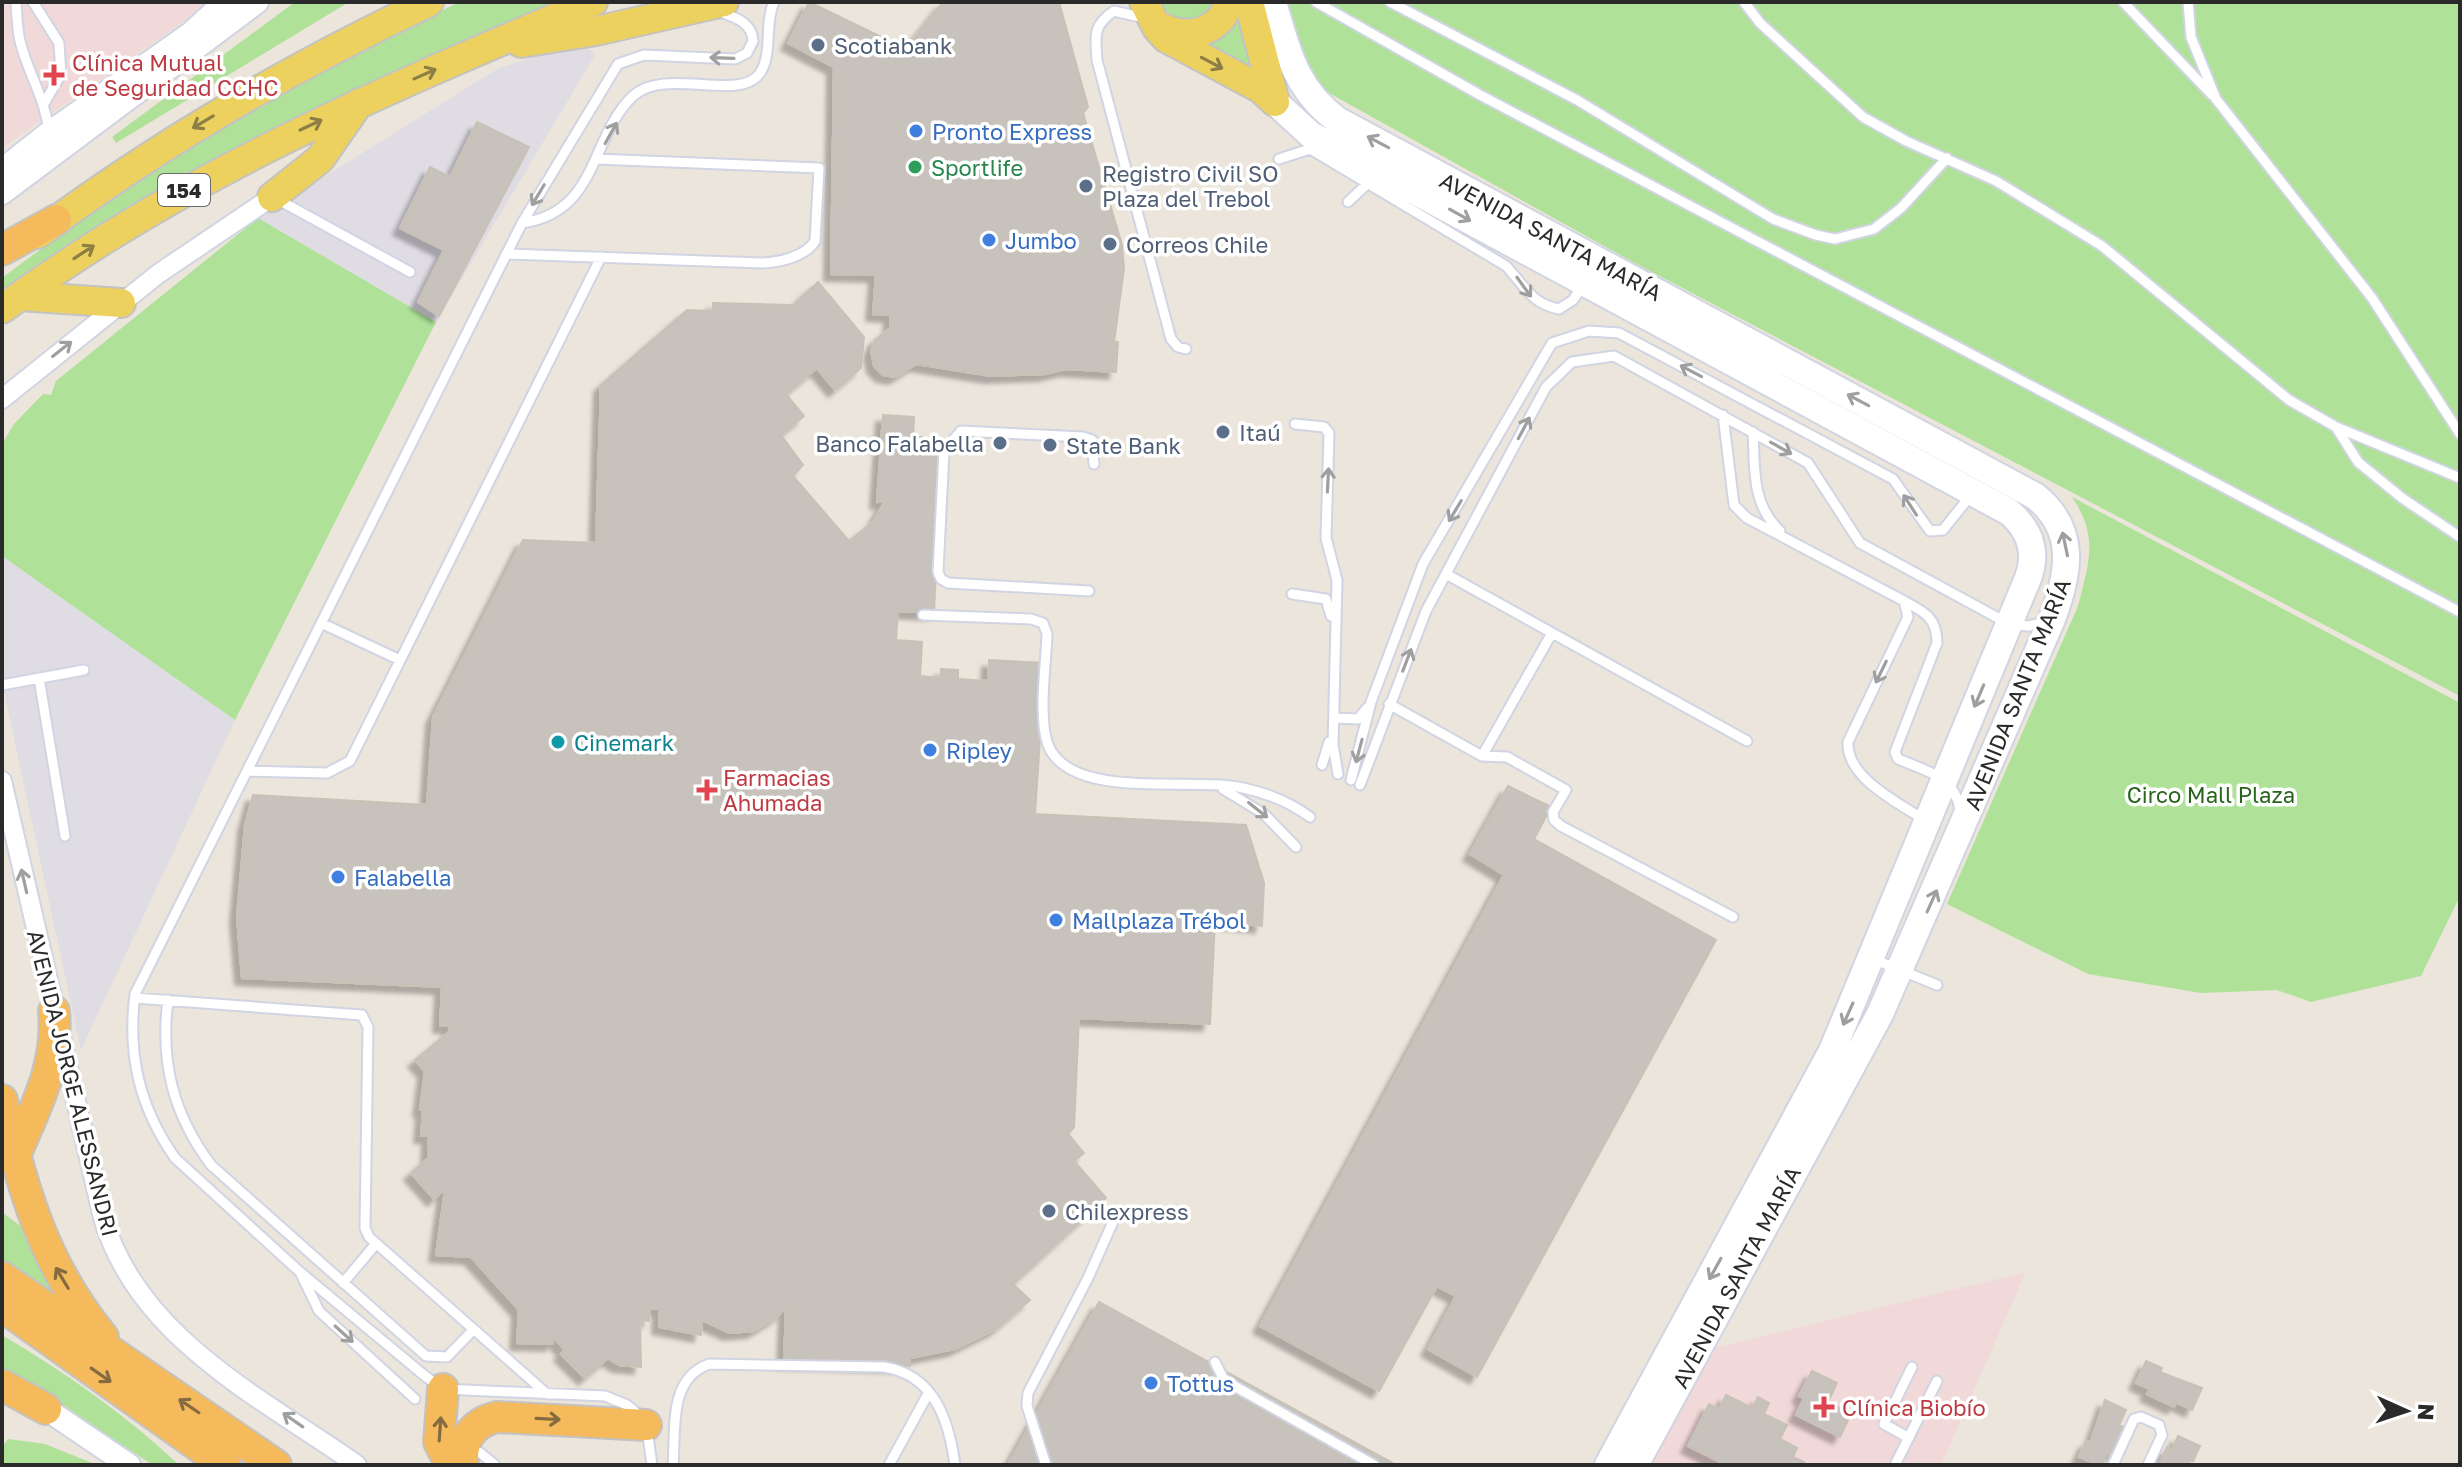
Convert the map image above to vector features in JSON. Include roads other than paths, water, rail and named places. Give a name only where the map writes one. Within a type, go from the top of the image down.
[{"type":"highway","points":[[2,250],[56,220]]},
{"type":"highway","points":[[15,1156],[51,1068],[56,1035],[54,1011]]},
{"type":"highway","points":[[2,1100],[34,1219],[59,1274],[125,1363]]},
{"type":"highway","points":[[2,1277],[276,1465]]},
{"type":"highway","points":[[2,1306],[225,1465]]},
{"type":"highway","points":[[2,1321],[55,1344]]},
{"type":"highway","points":[[2,1385],[46,1409]]},
{"type":"highway","points":[[429,1394],[443,1456],[451,1465]]},
{"type":"highway","points":[[146,1407],[193,1465]]},
{"type":"highway","points":[[471,1459],[468,1435],[480,1423],[497,1417],[646,1425]]},
{"type":"main road","name":"154","points":[[2,261],[56,220],[226,108],[429,2]]},
{"type":"main road","name":"154","points":[[8,307],[179,193],[359,103],[593,2]]},
{"type":"main road","points":[[1148,12],[1171,32],[1199,33],[1222,18],[1229,2]]},
{"type":"main road","points":[[1249,2],[1275,102]]},
{"type":"main road","name":"AVENIDA SANTA MARÍA","points":[[1273,2],[1295,75],[1310,97],[1337,120],[2035,496],[2059,524],[2067,549],[2066,580],[2052,619],[1901,971],[1635,1465]]},
{"type":"main road","points":[[491,45],[573,35],[713,4]]},
{"type":"main road","points":[[1148,12],[1171,41],[1261,89],[1275,102]]},
{"type":"main road","name":"AVENIDA SANTA MARÍA","points":[[1275,102],[1311,135],[1973,492],[2018,520],[2033,549],[2032,569],[1944,778],[1873,959],[1792,1130],[1608,1465]]},
{"type":"main road","points":[[272,197],[320,159],[359,103]]},
{"type":"main road","points":[[8,307],[121,303]]},
{"type":"street","points":[[2,193],[53,143],[204,11],[257,2]]},
{"type":"street","points":[[2,170],[53,143],[139,88],[227,7]]},
{"type":"street","points":[[2,399],[121,303],[272,197]]},
{"type":"street","name":"AVENIDA JORGE ALESSANDRI","points":[[2,781],[103,1218],[114,1251],[131,1283],[166,1325],[200,1354],[357,1465]]},
{"type":"street","points":[[2,1399],[46,1409],[129,1465]]},
{"type":"lane","points":[[16,2],[19,38],[33,80],[45,102],[53,143]]},
{"type":"lane","points":[[33,2],[59,43],[61,74],[45,102]]},
{"type":"lane","points":[[522,223],[536,221],[562,208],[573,198],[626,105],[644,89],[663,83],[741,84],[757,76],[764,64],[767,19],[774,2]]},
{"type":"lane","points":[[1316,2],[1494,103],[2460,612]]},
{"type":"lane","points":[[1390,2],[1577,100],[1773,219],[1816,235],[1835,239],[1874,229],[1901,208],[1947,158]]},
{"type":"lane","points":[[1744,2],[1782,44],[1863,117],[1906,141],[1996,181],[2102,246],[2289,400],[2336,427],[2460,478]]},
{"type":"lane","points":[[2123,2],[2216,99],[2372,298],[2460,434]]},
{"type":"lane","points":[[2188,2],[2191,37],[2216,99]]},
{"type":"lane","points":[[429,1394],[300,1272],[192,1176],[161,1138],[134,1069],[135,998],[522,223],[618,64],[644,55],[735,59],[747,53],[753,34],[744,23],[713,4]]},
{"type":"lane","points":[[1148,12],[1114,11],[1105,17],[1095,32],[1097,60],[1171,339],[1178,347],[1186,349]]},
{"type":"lane","points":[[491,45],[624,13]]},
{"type":"lane","points":[[1279,159],[1310,149],[1506,266],[1528,296],[1544,307],[1559,309],[1573,300],[1584,283]]},
{"type":"lane","points":[[506,254],[762,263],[784,260],[808,249],[815,241],[819,168],[596,159]]},
{"type":"lane","points":[[1348,202],[1367,184]]},
{"type":"lane","points":[[272,197],[410,272]]},
{"type":"lane","points":[[247,771],[327,773],[345,765],[601,257]]},
{"type":"lane","points":[[1973,492],[1943,530],[1930,531],[1893,479],[1619,333],[1589,331],[1552,343],[1423,564],[1371,702],[1356,783],[1426,611],[1546,387],[1572,362],[1614,356],[1808,463],[1860,543],[2009,624],[2037,626],[2052,619]]},
{"type":"lane","points":[[1723,415],[1734,505],[1747,518],[1904,601],[1928,615],[1937,625],[1937,643],[1895,752],[1898,759],[1944,778],[1957,796],[1962,832]]},
{"type":"lane","points":[[1295,424],[1324,427],[1329,433],[1326,538],[1337,580],[1333,745],[1338,774]]},
{"type":"lane","points":[[2336,427],[2358,462],[2402,498],[2460,537]]},
{"type":"lane","points":[[1089,591],[948,583],[941,579],[938,572],[944,451],[961,431],[1083,437],[1092,440],[1095,446],[1094,464]]},
{"type":"lane","points":[[1753,432],[1755,488],[1762,512],[1792,540]]},
{"type":"lane","points":[[1446,574],[1747,741]]},
{"type":"lane","points":[[1292,594],[1326,599],[1331,607],[1329,751],[1322,765]]},
{"type":"lane","points":[[1904,601],[1908,617],[1848,742],[1847,751],[1854,769],[1927,822]]},
{"type":"lane","points":[[923,615],[1031,619],[1043,623],[1047,634],[1046,735],[1057,759],[1068,769],[1098,779],[1241,787],[1274,797],[1310,817]]},
{"type":"lane","points":[[321,623],[400,660]]},
{"type":"lane","points":[[1482,756],[1552,633]]},
{"type":"lane","points":[[2,685],[84,670]]},
{"type":"lane","points":[[39,678],[65,836]]},
{"type":"lane","points":[[1334,718],[1358,719],[1371,702]]},
{"type":"lane","points":[[1389,704],[1482,756],[1507,757],[1566,790],[1553,812],[1554,820],[1561,826],[1733,917]]},
{"type":"lane","points":[[1213,785],[1233,793],[1264,814],[1296,847]]},
{"type":"lane","points":[[1873,959],[1937,985]]},
{"type":"lane","points":[[135,998],[350,1011],[362,1015],[368,1027],[365,1228],[375,1245],[547,1394]]},
{"type":"lane","points":[[168,1000],[164,1033],[169,1081],[197,1146],[227,1182],[433,1358],[447,1357],[473,1330]]},
{"type":"lane","points":[[1046,1465],[1027,1406],[1028,1393],[1088,1278],[1116,1215]]},
{"type":"lane","points":[[343,1283],[375,1245]]},
{"type":"lane","points":[[300,1272],[319,1311],[429,1394],[547,1394],[616,1399],[635,1410],[646,1425],[651,1438],[652,1465]]},
{"type":"lane","points":[[1215,1362],[1223,1378],[1236,1387],[1374,1465]]},
{"type":"lane","points":[[673,1465],[678,1395],[691,1374],[709,1364],[884,1367],[908,1375],[929,1392],[947,1417],[955,1465]]},
{"type":"lane","points":[[1909,1438],[1884,1424],[1912,1367]]},
{"type":"lane","points":[[1895,1465],[1937,1381]]},
{"type":"lane","points":[[889,1465],[929,1392]]},
{"type":"lane","points":[[2113,1465],[2134,1419],[2141,1417],[2159,1425],[2162,1435],[2148,1465]]},
{"type":"lane","points":[[471,1459],[495,1465]]},
{"type":"place","name":"Scotiabank","points":[[818,45]]},
{"type":"place","name":"Clínica Mutual de Seguridad CCHC","points":[[54,75]]},
{"type":"place","name":"Pronto Express","points":[[916,131]]},
{"type":"place","name":"Sportlife","points":[[915,167]]},
{"type":"place","name":"Registro Civil SO Plaza del Trebol","points":[[1086,186]]},
{"type":"place","name":"Jumbo","points":[[989,240]]},
{"type":"place","name":"Correos Chile","points":[[1110,244]]},
{"type":"place","name":"Itaú","points":[[1223,432]]},
{"type":"place","name":"Banco Falabella","points":[[1000,443]]},
{"type":"place","name":"State Bank","points":[[1050,445]]},
{"type":"place","name":"Cinemark","points":[[558,742]]},
{"type":"place","name":"Ripley","points":[[930,750]]},
{"type":"place","name":"Farmacias Ahumada","points":[[707,790]]},
{"type":"place","name":"Falabella","points":[[338,877]]},
{"type":"place","name":"Mallplaza Trébol","points":[[1056,920]]},
{"type":"place","name":"Chilexpress","points":[[1049,1211]]},
{"type":"place","name":"Tottus","points":[[1151,1383]]},
{"type":"place","name":"Clínica Biobío","points":[[1824,1407]]},
{"type":"park label","name":"Circo Mall Plaza","points":[[2211,794]]}]
